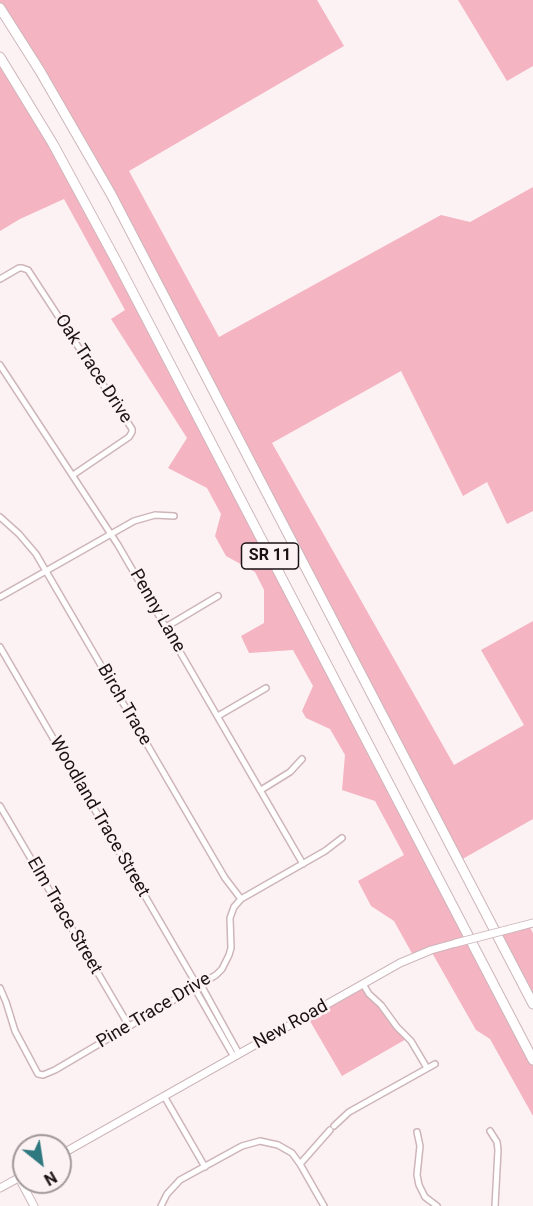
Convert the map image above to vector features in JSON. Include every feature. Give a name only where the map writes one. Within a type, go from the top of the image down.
[{"type":"highway","name":"SR 11","points":[[0,8],[75,131],[121,214],[533,1004]]},
{"type":"highway","name":"SR 11","points":[[0,57],[53,144],[119,266],[533,1060]]},
{"type":"street","name":"Oak Trace Drive","points":[[0,279],[19,268],[28,270],[132,429],[129,438],[73,475]]},
{"type":"street","name":"Penny Lane","points":[[0,365],[111,534],[303,864]]},
{"type":"street","points":[[0,597],[134,521],[158,515],[174,516]]},
{"type":"street","name":"Birch Trace","points":[[0,517],[28,544],[46,571],[225,878],[241,899]]},
{"type":"street","points":[[166,627],[219,596]]},
{"type":"street","name":"Woodland Trace Street","points":[[0,647],[237,1055]]},
{"type":"street","points":[[218,716],[266,688]]},
{"type":"street","points":[[261,790],[290,772],[302,759]]},
{"type":"street","name":"Elm Trace Street","points":[[0,806],[129,1026]]},
{"type":"street","points":[[241,899],[303,864],[342,837]]},
{"type":"street","name":"Pine Trace Drive","points":[[0,988],[15,1031],[39,1075],[43,1075],[216,975],[226,962],[231,948],[230,918],[234,907],[241,899]]},
{"type":"street","name":"New Road","points":[[72,1148],[411,958],[431,950],[533,923]]},
{"type":"street","points":[[363,984],[369,994],[411,1041],[427,1068]]},
{"type":"street","points":[[300,1164],[349,1112],[435,1064]]},
{"type":"street","points":[[164,1096],[205,1167]]},
{"type":"street","points":[[417,1131],[420,1150],[417,1174],[419,1185],[425,1197],[437,1206]]},
{"type":"street","points":[[490,1131],[497,1142],[498,1150],[495,1206]]},
{"type":"street","points":[[162,1206],[167,1194],[176,1184],[242,1146],[260,1141],[284,1147],[292,1153],[324,1206]]},
{"type":"shaded area","points":[[0,0],[317,0],[344,46],[129,171],[219,337],[441,215],[470,222],[533,187],[533,511],[507,524],[487,482],[463,496],[401,371],[272,443],[454,765],[524,725],[481,650],[533,621],[533,819],[459,861],[143,255],[0,8]]},
{"type":"shaded area","points":[[458,0],[533,0],[533,66],[507,81]]},
{"type":"shaded area","points":[[0,57],[53,144],[533,1059],[533,1116],[490,1039],[476,1030],[431,951],[414,957],[394,921],[371,906],[358,881],[404,855],[375,801],[342,790],[345,755],[330,729],[306,718],[302,711],[313,686],[293,650],[249,653],[241,636],[264,623],[264,590],[255,572],[226,556],[215,536],[221,514],[207,488],[168,468],[187,438],[111,319],[125,310],[64,199],[0,231]]},
{"type":"shaded area","points":[[528,924],[533,933],[533,1004],[496,933]]},
{"type":"shaded area","points":[[363,984],[408,1038],[342,1076],[307,1016]]}]
